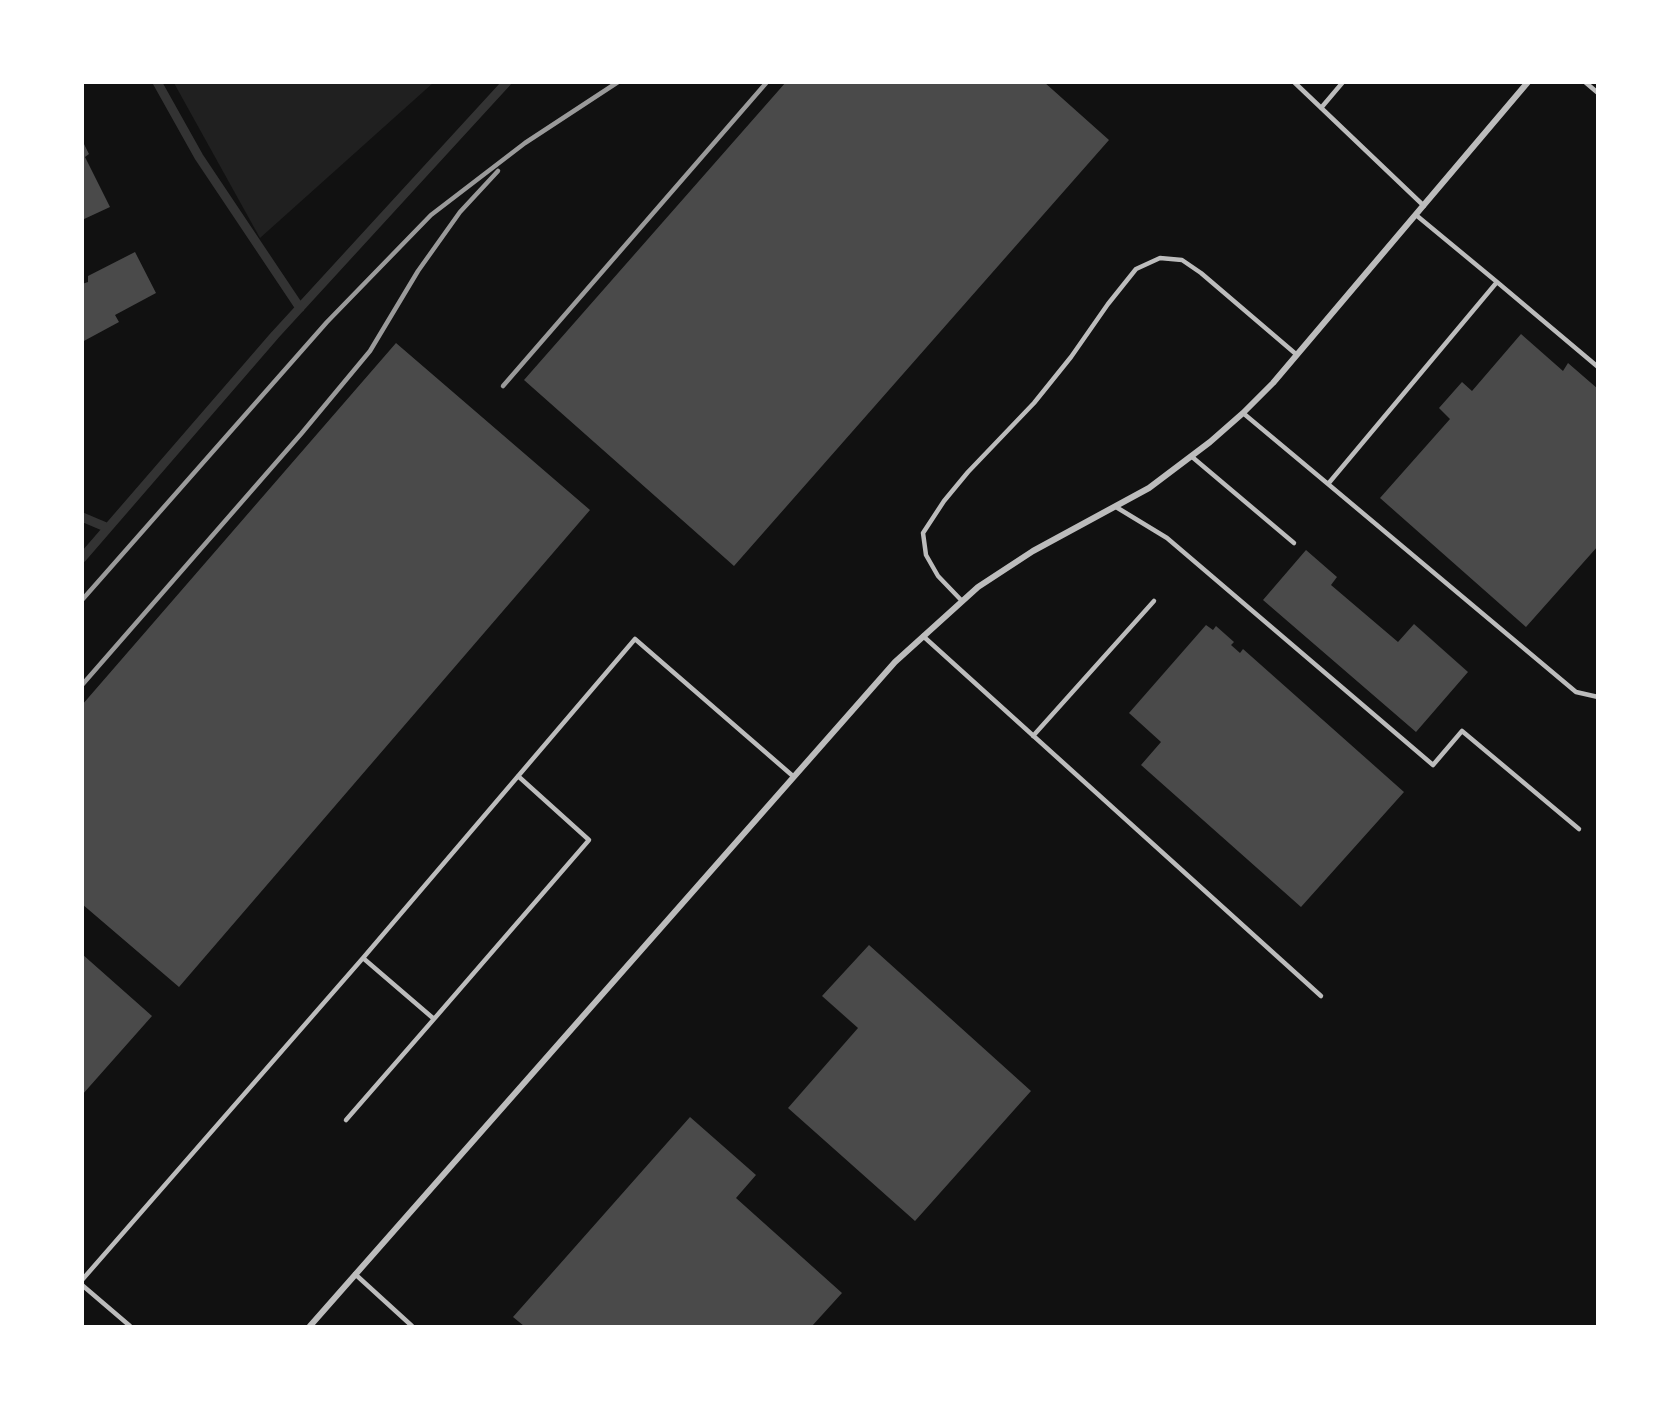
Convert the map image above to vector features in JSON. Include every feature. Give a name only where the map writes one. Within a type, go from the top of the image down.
[{"type":"street","points":[[310,1326],[895,662],[978,587],[1033,550],[1149,488],[1244,413],[1297,356],[1528,82]]},
{"type":"lane","points":[[1294,82],[1424,206]]},
{"type":"lane","points":[[1321,108],[1343,82]]},
{"type":"lane","points":[[1585,82],[1598,93]]},
{"type":"lane","points":[[1416,215],[1598,367]]},
{"type":"lane","points":[[962,601],[938,576],[927,555],[923,533],[944,501],[968,472],[1034,403],[1056,376],[1136,269],[1160,258],[1182,260],[1201,273],[1297,356]]},
{"type":"lane","points":[[1328,484],[1497,282]]},
{"type":"lane","points":[[1244,413],[1576,692],[1598,697]]},
{"type":"lane","points":[[1191,456],[1294,543]]},
{"type":"lane","points":[[1116,507],[1167,538],[1433,765],[1462,731],[1579,829]]},
{"type":"lane","points":[[1033,736],[1154,601]]},
{"type":"lane","points":[[923,636],[1321,996]]},
{"type":"lane","points":[[130,1326],[82,1283],[635,639],[794,777]]},
{"type":"lane","points":[[346,1120],[589,840],[518,776]]},
{"type":"lane","points":[[363,958],[434,1019]]},
{"type":"lane","points":[[355,1274],[412,1326]]},
{"type":"shaded area","points":[[174,83],[433,83],[260,238]]},
{"type":"building","points":[[786,82],[1044,82],[1109,140],[734,566],[524,380]]},
{"type":"building","points":[[82,140],[89,154],[85,157],[110,207],[82,220]]},
{"type":"building","points":[[135,252],[156,293],[115,315],[119,322],[82,342],[82,284],[88,282],[88,276]]},
{"type":"building","points":[[1521,334],[1563,371],[1568,363],[1598,389],[1598,546],[1526,627],[1380,498],[1450,419],[1439,408],[1462,382],[1472,391]]},
{"type":"building","points":[[396,343],[590,510],[179,987],[82,904],[82,705]]},
{"type":"building","points":[[1306,550],[1337,577],[1331,585],[1398,642],[1414,624],[1468,672],[1416,732],[1263,600]]},
{"type":"building","points":[[1206,625],[1213,630],[1216,626],[1234,642],[1231,645],[1240,653],[1243,649],[1404,792],[1301,907],[1141,765],[1161,742],[1129,713]]},
{"type":"building","points":[[869,945],[1031,1091],[915,1221],[788,1108],[858,1028],[822,996]]},
{"type":"building","points":[[82,954],[152,1016],[82,1095]]},
{"type":"building","points":[[690,1117],[756,1175],[736,1198],[842,1293],[812,1326],[524,1326],[513,1317]]},
{"type":"waterway","points":[[157,82],[199,157],[300,308]]},
{"type":"waterway","points":[[82,558],[275,335],[507,82]]},
{"type":"waterway","points":[[82,517],[108,528]]},
{"type":"railway","points":[[82,600],[327,322],[431,215],[525,143],[618,82]]},
{"type":"railway","points":[[503,386],[767,82]]},
{"type":"railway","points":[[82,685],[301,434],[370,351],[418,271],[460,212],[498,171]]}]
